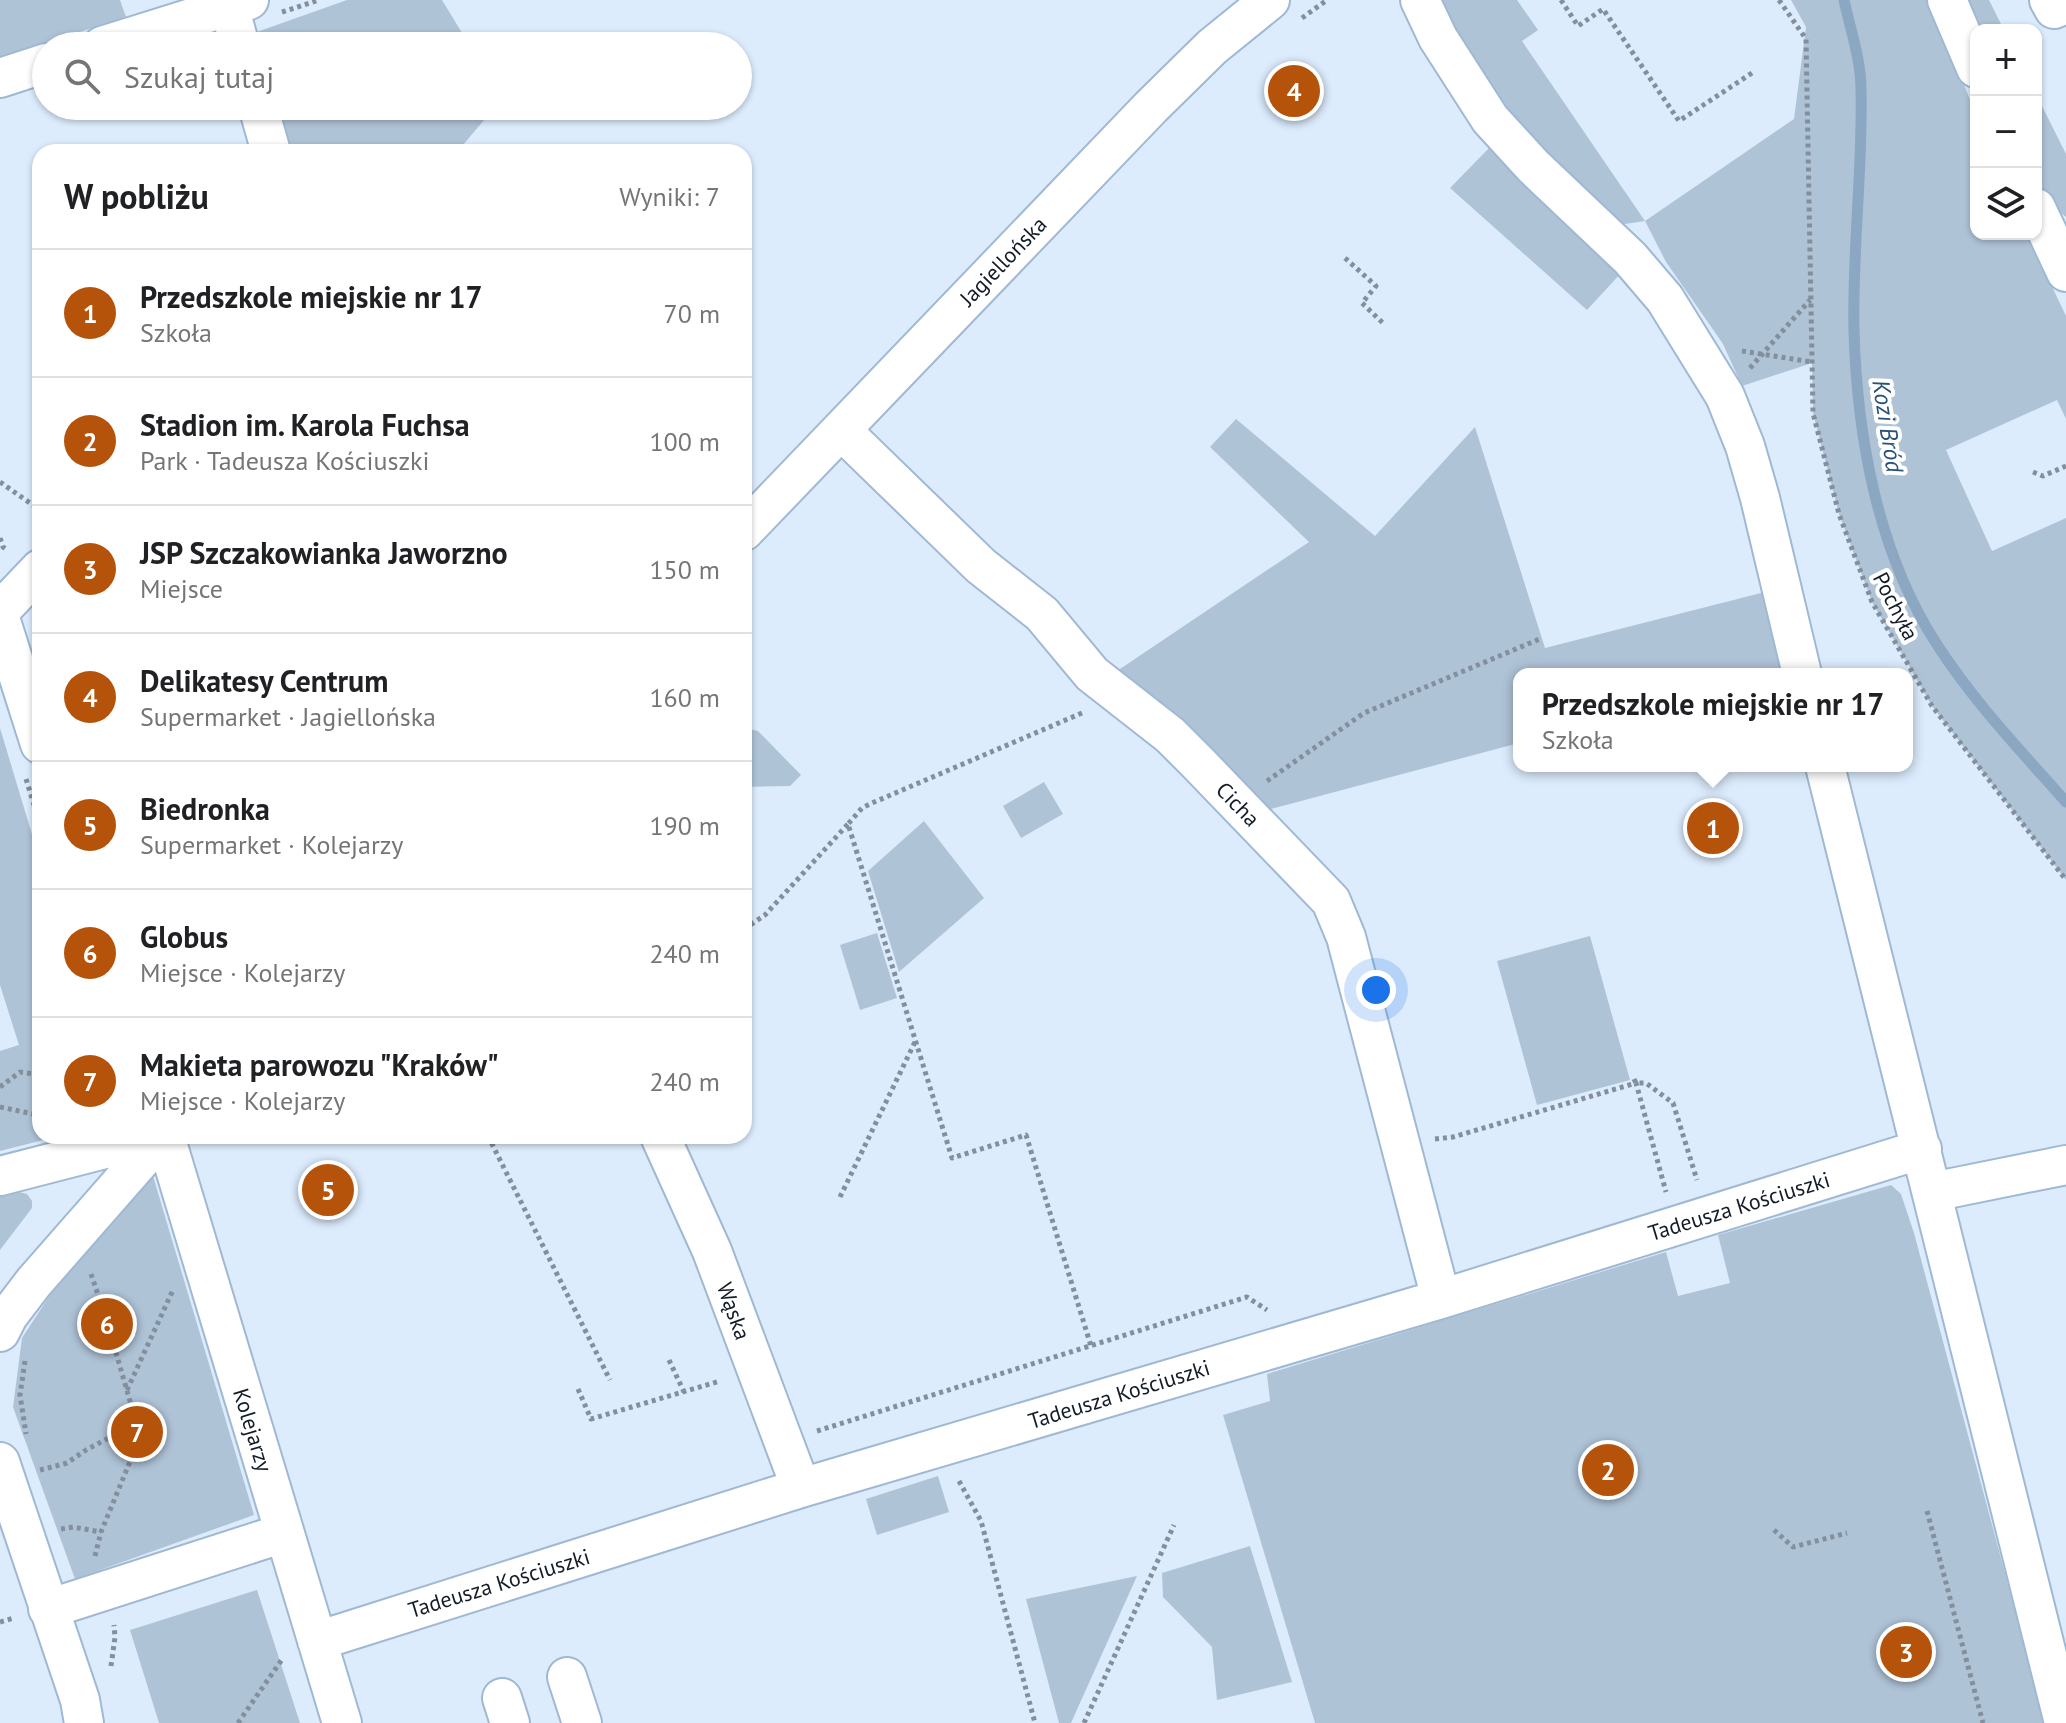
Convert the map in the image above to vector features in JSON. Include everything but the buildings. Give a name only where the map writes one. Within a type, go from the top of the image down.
[{"type":"street","points":[[1420,0],[1438,38],[1490,119],[1533,166],[1630,258],[1665,299],[1725,396],[1749,459],[1801,668]]},
{"type":"street","points":[[1947,0],[1970,54]]},
{"type":"street","points":[[2049,0],[2054,9],[2066,4]]},
{"type":"street","points":[[121,32],[143,16],[239,3],[240,32]]},
{"type":"street","name":"Jagiellońska","points":[[752,523],[1212,47],[1245,7]]},
{"type":"street","points":[[0,78],[32,68]]},
{"type":"street","points":[[262,120],[269,144]]},
{"type":"street","points":[[2042,221],[2066,272]]},
{"type":"street","name":"Cicha","points":[[841,430],[981,566],[1042,614],[1092,674],[1170,735],[1331,901],[1339,917],[1441,1299]]},
{"type":"street","points":[[0,611],[32,577]]},
{"type":"street","points":[[0,618],[32,719]]},
{"type":"street","points":[[1827,772],[2064,1723]]},
{"type":"street","points":[[0,1176],[124,1144]]},
{"type":"street","points":[[14,1343],[8,1316],[34,1282],[156,1144]]},
{"type":"street","name":"Kolejarzy","points":[[165,1144],[284,1533],[304,1644],[342,1723]]},
{"type":"street","name":"Wąska","points":[[664,1144],[712,1251],[801,1488]]},
{"type":"street","name":"Tadeusza Kościuszki","points":[[304,1644],[801,1488],[1441,1299],[1922,1149]]},
{"type":"street","points":[[1932,1192],[2066,1165]]},
{"type":"street","points":[[21,1456],[48,1609],[80,1700],[84,1723]]},
{"type":"street","points":[[48,1609],[284,1533]]},
{"type":"street","points":[[567,1677],[582,1723]]},
{"type":"path","points":[[1561,0],[1578,26],[1603,9],[1679,121],[1752,73]]},
{"type":"path","name":"Pochyła","points":[[1779,0],[1806,39],[1813,413],[1839,514],[1872,602],[1910,668]]},
{"type":"path","points":[[1345,258],[1376,286],[1362,303],[1385,325]]},
{"type":"path","points":[[1725,396],[1811,300]]},
{"type":"path","points":[[1695,344],[1812,362]]},
{"type":"path","points":[[2033,472],[2043,476],[2066,466]]},
{"type":"path","points":[[0,482],[32,504]]},
{"type":"path","points":[[1236,802],[1364,713],[1542,638]]},
{"type":"path","name":"Pochyła","points":[[1913,673],[1932,706],[2066,880]]},
{"type":"path","points":[[752,924],[765,915],[862,808],[1119,697]]},
{"type":"path","points":[[848,824],[952,1158],[1026,1135],[1091,1346]]},
{"type":"path","points":[[840,1197],[916,1041]]},
{"type":"path","points":[[0,1087],[20,1072],[32,1074]]},
{"type":"path","points":[[1635,1081],[1665,1198],[1675,1195]]},
{"type":"path","points":[[1425,1135],[1433,1139],[1453,1137],[1635,1081],[1646,1083],[1673,1103],[1695,1178],[1702,1186],[1693,1189]]},
{"type":"path","points":[[0,1107],[32,1114]]},
{"type":"path","points":[[492,1144],[610,1380]]},
{"type":"path","points":[[87,1262],[105,1315]]},
{"type":"path","points":[[126,1391],[176,1284]]},
{"type":"path","points":[[804,1435],[1247,1297],[1278,1317]]},
{"type":"path","points":[[111,1313],[117,1330],[110,1332],[103,1334],[97,1318],[111,1313]]},
{"type":"path","points":[[110,1332],[132,1408]]},
{"type":"path","points":[[14,1343],[23,1423],[21,1456],[36,1471],[67,1463],[118,1433]]},
{"type":"path","points":[[669,1360],[684,1392]]},
{"type":"path","points":[[578,1389],[591,1419],[723,1380]]},
{"type":"path","points":[[132,1408],[147,1408],[160,1417],[163,1424],[161,1440],[150,1450],[134,1452],[121,1443],[118,1433],[120,1419],[132,1408]]},
{"type":"path","points":[[954,1472],[981,1521],[1035,1723]]},
{"type":"path","points":[[1927,1511],[1983,1723]]},
{"type":"path","points":[[1084,1723],[1174,1525]]},
{"type":"path","points":[[56,1529],[73,1527],[101,1532]]},
{"type":"path","points":[[1774,1530],[1793,1547],[1847,1533]]},
{"type":"path","points":[[111,1678],[114,1620]]},
{"type":"path","points":[[238,1723],[304,1644]]},
{"type":"shaded area","points":[[0,0],[120,0],[126,17],[80,32],[32,32],[32,48],[0,58]]},
{"type":"shaded area","points":[[347,0],[442,0],[461,32],[256,32]]},
{"type":"shaded area","points":[[1438,0],[1517,0],[1538,30],[1522,41],[1645,221],[1618,225],[1546,156],[1497,97]]},
{"type":"shaded area","points":[[1791,0],[1929,0],[1970,99],[1970,240],[2030,240],[2066,316],[2066,419],[2057,400],[1946,450],[1992,551],[2066,518],[2066,880],[1932,706],[1913,668],[1910,668],[1872,602],[1839,514],[1813,413],[1812,363],[1742,386],[1723,344],[1666,262],[1645,221],[1794,119],[1806,27]]},
{"type":"shaded area","points":[[1965,0],[1989,0],[2001,24],[1975,24]]},
{"type":"shaded area","points":[[2042,106],[2066,154],[2066,217],[2047,201],[2042,191]]},
{"type":"shaded area","points":[[276,120],[484,120],[464,144],[284,144]]},
{"type":"shaded area","points":[[1492,145],[1622,272],[1587,310],[1450,188]]},
{"type":"shaded area","points":[[1236,419],[1375,536],[1475,427],[1545,648],[1765,592],[1786,668],[1513,668],[1513,745],[1263,811],[1111,675],[1309,542],[1210,447]]},
{"type":"shaded area","points":[[0,728],[32,834],[32,1143],[0,1151],[0,1051],[19,1045],[0,985]]},
{"type":"shaded area","points":[[752,730],[758,731],[801,775],[790,786],[752,787]]},
{"type":"shaded area","points":[[1044,782],[1063,814],[1021,838],[1003,806]]},
{"type":"shaded area","points":[[924,821],[984,898],[899,972],[868,871]]},
{"type":"shaded area","points":[[877,933],[897,998],[860,1010],[840,945]]},
{"type":"shaded area","points":[[1590,936],[1630,1080],[1537,1105],[1497,961]]},
{"type":"shaded area","points":[[153,1176],[254,1515],[75,1579],[13,1407],[22,1338],[61,1278]]},
{"type":"shaded area","points":[[1891,1185],[1901,1194],[1914,1233],[2045,1723],[1315,1723],[1223,1415],[1270,1401],[1267,1374],[1666,1252],[1678,1296],[1730,1283],[1718,1235]]},
{"type":"shaded area","points":[[15,1191],[27,1194],[32,1208],[0,1250],[0,1194]]},
{"type":"shaded area","points":[[938,1476],[949,1512],[877,1535],[866,1499]]},
{"type":"shaded area","points":[[1250,1546],[1292,1682],[1217,1700],[1212,1647],[1163,1597],[1162,1573]]},
{"type":"shaded area","points":[[1137,1576],[1071,1723],[1059,1723],[1026,1599]]},
{"type":"shaded area","points":[[257,1590],[300,1723],[159,1723],[130,1630]]},
{"type":"waterway","name":"Kozi Bród","points":[[1844,0],[1861,78],[1854,301],[1856,371],[1866,453],[1885,533],[1916,608],[1950,664],[2066,802]]},
{"type":"place","name":"Delikatesy Centrum","points":[[1294,91]]},
{"type":"place","name":"Przedszkole miejskie nr 17","points":[[1713,828]]},
{"type":"place","name":"Biedronka","points":[[328,1190]]},
{"type":"place","name":"Globus","points":[[107,1324]]},
{"type":"place","name":"Makieta parowozu \"Kraków\"","points":[[137,1432]]},
{"type":"place","name":"Stadion im. Karola Fuchsa","points":[[1608,1470]]},
{"type":"place","name":"JSP Szczakowianka Jaworzno","points":[[1906,1652]]}]
